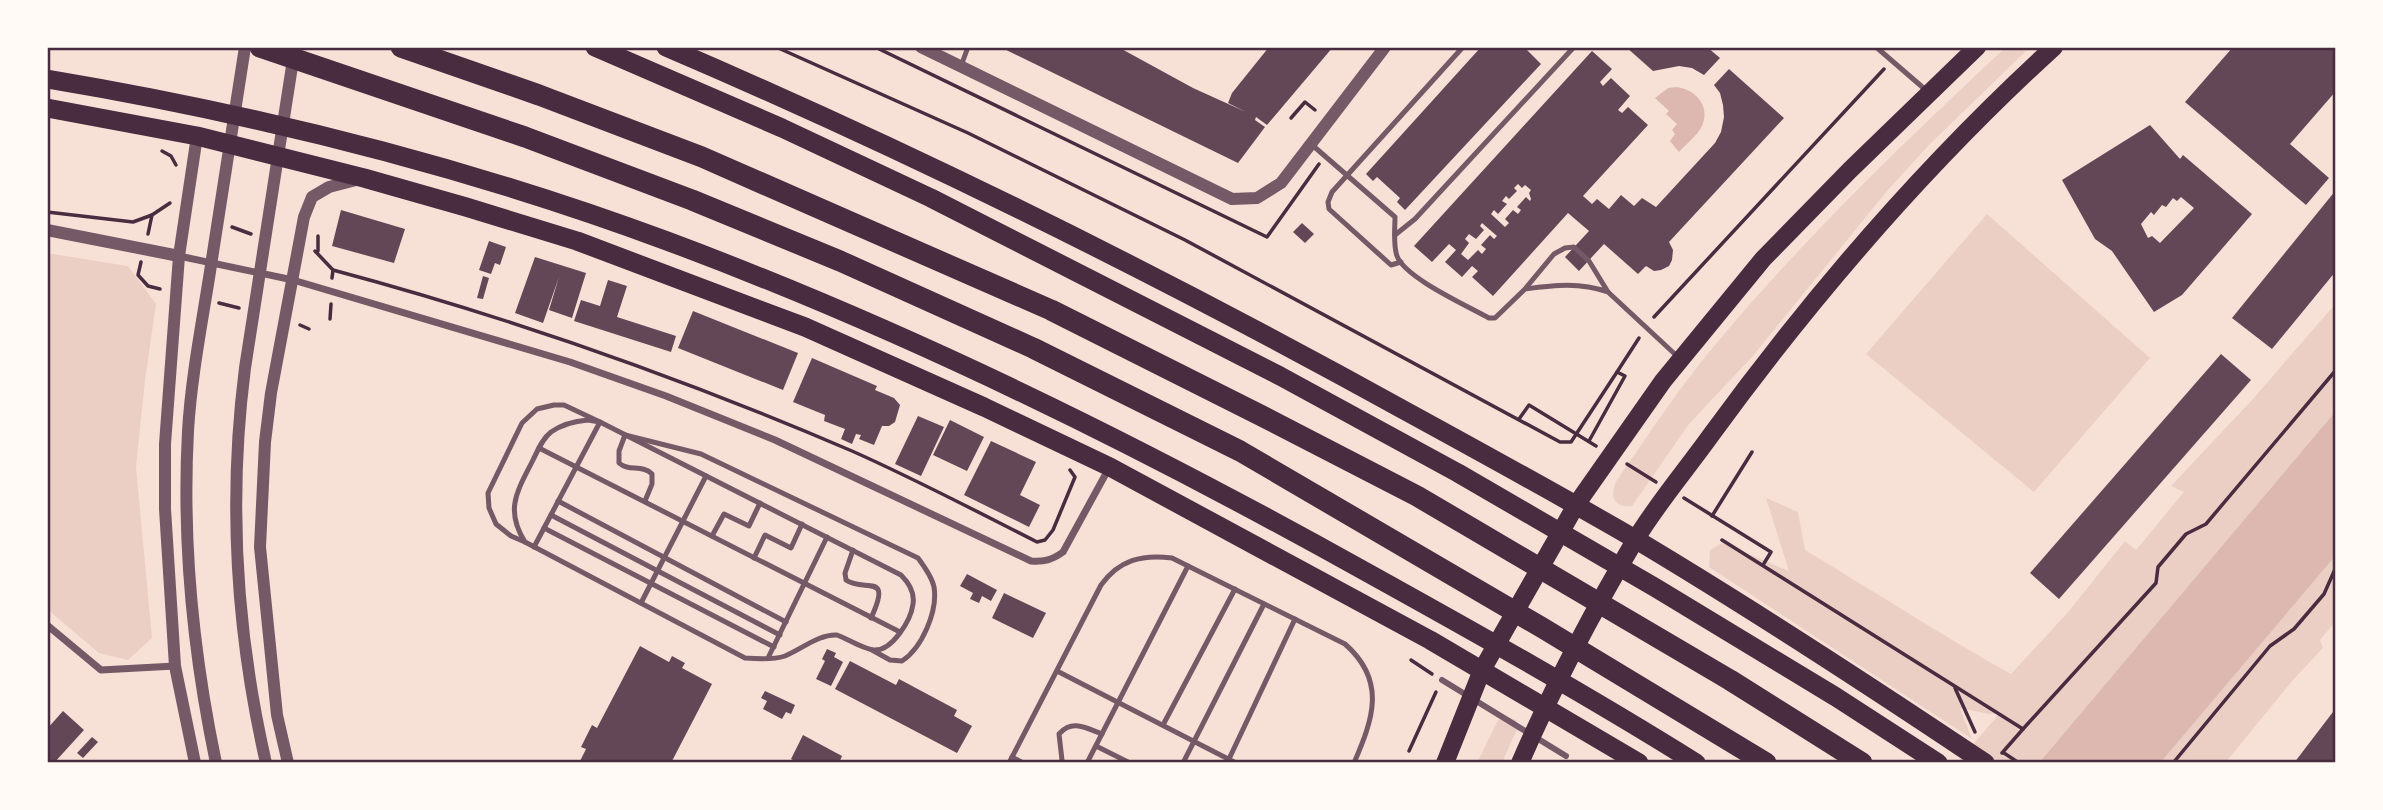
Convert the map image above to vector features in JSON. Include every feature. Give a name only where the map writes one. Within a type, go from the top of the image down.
[{"type":"highway","points":[[260,47],[526,137],[692,200],[840,261],[1032,348],[1240,451],[1612,669],[1766,763]]},
{"type":"highway","points":[[401,47],[540,95],[702,157],[1075,322],[1417,496],[1730,680],[1862,763]]},
{"type":"highway","points":[[595,47],[782,128],[932,198],[1280,376],[1458,473],[1656,588],[1836,697],[1938,763]]},
{"type":"highway","points":[[666,47],[787,99],[1154,276],[1324,366],[1576,505],[1993,759]]},
{"type":"highway","points":[[47,79],[204,108],[366,148],[580,211],[770,282],[924,347],[1008,386],[1261,513],[1487,639],[1696,763]]},
{"type":"highway","points":[[47,108],[197,136],[364,178],[577,241],[688,281],[818,333],[1110,467],[1482,670],[1639,763]]},
{"type":"main road","points":[[1445,763],[1482,670],[1576,505],[1663,381],[1763,259],[1977,47]]},
{"type":"main road","points":[[1520,763],[1545,706],[1635,540],[1733,405],[1810,305],[1896,206],[1989,106],[2054,47]]},
{"type":"street","points":[[216,763],[195,644],[186,530],[186,475],[188,426],[197,353],[245,47]]},
{"type":"street","points":[[266,763],[252,694],[240,606],[235,539],[237,465],[239,420],[246,368],[296,47]]},
{"type":"street","points":[[921,47],[1231,199],[1257,198],[1281,183],[1385,47]]},
{"type":"street","points":[[195,763],[174,666],[165,509],[165,444],[179,256],[197,136]]},
{"type":"street","points":[[288,763],[278,715],[260,547],[265,442],[271,393],[304,217],[312,197],[329,187],[364,178]]},
{"type":"street","points":[[47,230],[293,280],[570,362],[666,396],[775,440],[1031,561],[1043,562],[1063,552],[1110,467]]},
{"type":"street","points":[[47,625],[101,670],[174,666]]},
{"type":"street","points":[[1442,680],[1566,756]]},
{"type":"lane","points":[[961,66],[968,47]]},
{"type":"lane","points":[[1401,262],[1391,265],[1329,209],[1328,202],[1332,192],[1463,47]]},
{"type":"lane","points":[[1395,234],[1415,219],[1574,47]]},
{"type":"lane","points":[[1876,47],[1929,93]]},
{"type":"lane","points":[[1311,144],[1395,217],[1396,254],[1420,280],[1489,318],[1495,318],[1525,289],[1554,254],[1572,247],[1589,261],[1608,292],[1681,359]]},
{"type":"lane","points":[[1525,289],[1572,284],[1589,285],[1608,292]]},
{"type":"lane","points":[[625,435],[701,454],[918,558],[934,587],[934,615],[913,652],[902,661],[897,661],[831,634],[782,657],[745,658],[511,536],[496,524],[489,508],[488,493],[522,423],[537,409],[564,405],[901,575],[909,584],[913,606],[895,642],[882,649],[866,647]]},
{"type":"lane","points":[[525,542],[515,520],[514,496],[544,439],[561,426],[579,421],[600,422]]},
{"type":"lane","points":[[534,547],[600,422]]},
{"type":"lane","points":[[625,435],[619,451],[619,463],[627,468],[645,469],[652,474],[652,484],[645,502]]},
{"type":"lane","points":[[540,448],[900,632]]},
{"type":"lane","points":[[641,603],[706,476]]},
{"type":"lane","points":[[558,502],[786,622]]},
{"type":"lane","points":[[712,536],[724,514],[749,526],[760,503]]},
{"type":"lane","points":[[551,515],[780,635]]},
{"type":"lane","points":[[754,558],[765,535],[791,548],[802,524]]},
{"type":"lane","points":[[544,528],[774,647]]},
{"type":"lane","points":[[768,658],[827,537]]},
{"type":"lane","points":[[853,550],[845,573],[846,580],[853,584],[867,584],[877,588],[877,604],[871,618]]},
{"type":"lane","points":[[1023,763],[1011,760],[1110,573],[1128,561],[1150,557],[1172,558],[1345,644],[1354,652],[1367,674],[1373,708],[1365,738],[1354,763]]},
{"type":"lane","points":[[1087,763],[1188,566]]},
{"type":"lane","points":[[1163,725],[1235,589]]},
{"type":"lane","points":[[1183,763],[1264,604]]},
{"type":"lane","points":[[1229,759],[1295,619]]},
{"type":"lane","points":[[1057,671],[1236,763]]},
{"type":"lane","points":[[1060,763],[1062,760],[1059,734],[1063,729],[1078,724],[1102,734]]},
{"type":"lane","points":[[1096,746],[1130,763]]},
{"type":"path","points":[[776,47],[968,133],[1185,240],[1560,442],[1571,442],[1640,337]]},
{"type":"path","points":[[1654,317],[1885,68]]},
{"type":"path","points":[[1291,118],[1305,102],[1315,110]]},
{"type":"path","points":[[154,146],[171,156],[179,169]]},
{"type":"path","points":[[47,212],[133,222],[152,215],[171,203],[175,197]]},
{"type":"path","points":[[318,230],[318,251]]},
{"type":"path","points":[[332,270],[572,344],[687,385],[852,452],[1037,542],[1045,540],[1053,530],[1075,477],[1065,463]]},
{"type":"path","points":[[1993,759],[2156,583],[2158,567],[2186,534],[2206,524],[2336,370]]},
{"type":"path","points":[[1519,419],[1528,405],[1589,441],[1625,376],[1617,372]]},
{"type":"path","points":[[1712,516],[1752,452]]},
{"type":"path","points":[[1722,540],[2023,729]]},
{"type":"path","points":[[1763,566],[1772,552]]},
{"type":"path","points":[[2173,763],[2270,646],[2294,629],[2324,594],[2336,567]]},
{"type":"path","points":[[1409,751],[1442,680],[1411,660]]},
{"type":"path","points":[[1954,686],[1976,735]]},
{"type":"shaded area","points":[[2006,47],[2030,47],[1929,145],[1887,191],[1752,357],[1689,424],[1632,506],[1617,503],[1613,491],[1617,480],[1685,382],[1710,351],[1780,271],[1853,194]]},
{"type":"shaded area","points":[[1676,87],[1695,95],[1705,112],[1700,130],[1679,152],[1670,141],[1675,134],[1672,130],[1677,124],[1666,114],[1669,111],[1655,98],[1668,88]]},
{"type":"shaded area","points":[[1987,214],[2150,358],[2034,492],[1866,354]]},
{"type":"shaded area","points":[[47,253],[128,266],[156,304],[136,467],[152,638],[128,660],[99,653],[47,609]]},
{"type":"shaded area","points":[[2336,303],[2336,621],[2320,640],[2323,648],[2225,763],[1957,763],[2000,713],[1989,714],[1960,708],[1972,739],[1709,567],[1710,550],[1722,543],[1789,571],[1766,498],[1798,512],[1805,550],[2011,674],[2069,611],[2125,541],[2136,550],[2184,492],[2171,486],[2252,400]]},
{"type":"shaded area","points":[[2336,411],[2336,555],[2160,763],[2039,763]]},
{"type":"shaded area","points":[[1509,717],[1516,720],[1517,729],[1502,763],[1477,763],[1498,720]]},
{"type":"building","points":[[1000,47],[1118,47],[1193,88],[1246,112],[1228,103],[1232,93],[1269,47],[1333,47],[1267,125],[1256,117],[1255,120],[1265,127],[1238,163]]},
{"type":"building","points":[[1481,47],[1524,47],[1541,64],[1405,210],[1397,202],[1400,198],[1377,177],[1373,181],[1366,174]]},
{"type":"building","points":[[1626,47],[1707,47],[1720,58],[1704,75],[1692,68],[1679,66],[1653,71]]},
{"type":"building","points":[[2233,47],[2330,47],[2336,52],[2336,91],[2290,144],[2329,178],[2306,205],[2185,102]]},
{"type":"building","points":[[1592,51],[1612,69],[1600,82],[1603,86],[1611,78],[1630,96],[1618,110],[1622,113],[1628,107],[1648,125],[1583,196],[1592,204],[1597,199],[1609,209],[1621,195],[1634,206],[1642,198],[1656,207],[1715,143],[1721,132],[1723,105],[1720,93],[1714,85],[1729,69],[1784,118],[1669,242],[1673,250],[1672,260],[1669,266],[1661,270],[1654,271],[1646,266],[1638,274],[1604,244],[1579,271],[1565,257],[1589,231],[1568,213],[1493,296],[1472,277],[1478,271],[1472,266],[1462,277],[1445,262],[1456,250],[1449,244],[1432,262],[1414,246]],"holes":[[[1518,184],[1531,190],[1531,199],[1530,201],[1526,197],[1517,207],[1521,210],[1518,214],[1513,210],[1505,219],[1509,223],[1505,227],[1491,214],[1494,210],[1498,214],[1507,204],[1502,201],[1506,196],[1509,199],[1517,191],[1514,188]],[[1482,223],[1497,236],[1494,239],[1490,235],[1481,245],[1486,249],[1482,254],[1478,250],[1468,260],[1461,254],[1469,243],[1465,239],[1469,234],[1476,239],[1484,230],[1480,226]]]},
{"type":"building","points":[[2150,125],[2180,159],[2183,155],[2252,214],[2182,295],[2154,312],[2112,251],[2095,239],[2062,180]],"holes":[[[2181,197],[2194,208],[2160,243],[2152,236],[2148,238],[2141,224],[2151,212],[2154,215],[2162,205],[2166,207],[2173,198],[2177,201]]]},
{"type":"building","points":[[2336,190],[2336,271],[2272,349],[2232,318]]},
{"type":"building","points":[[341,210],[405,229],[394,263],[332,246]]},
{"type":"building","points":[[1302,223],[1314,234],[1305,243],[1293,232]]},
{"type":"building","points":[[489,241],[506,247],[500,265],[495,263],[491,274],[479,270]]},
{"type":"building","points":[[535,257],[586,273],[572,318],[549,310],[559,277],[543,323],[515,313]]},
{"type":"building","points":[[483,276],[489,278],[483,299],[477,298]]},
{"type":"building","points":[[608,280],[627,286],[617,317],[676,336],[671,352],[574,321],[581,300],[600,306]]},
{"type":"building","points":[[693,311],[798,353],[783,390],[678,348]]},
{"type":"building","points":[[2221,354],[2251,380],[2059,599],[2030,573]]},
{"type":"building","points":[[812,358],[877,386],[875,390],[894,398],[900,405],[895,422],[882,426],[874,445],[859,439],[861,435],[856,434],[852,444],[841,439],[845,429],[824,421],[825,415],[793,402]]},
{"type":"building","points":[[918,416],[944,427],[921,476],[895,464]]},
{"type":"building","points":[[950,420],[984,437],[967,471],[933,455]]},
{"type":"building","points":[[991,441],[1036,462],[1020,495],[1040,505],[1029,527],[964,495]]},
{"type":"building","points":[[967,574],[997,590],[991,601],[982,596],[979,603],[970,599],[973,593],[960,586]]},
{"type":"building","points":[[1004,593],[1046,613],[1033,638],[992,618]]},
{"type":"building","points":[[640,646],[669,662],[672,656],[685,663],[682,668],[712,684],[671,763],[580,761],[586,749],[581,747],[592,725],[597,728]]},
{"type":"building","points":[[827,649],[836,653],[834,657],[843,662],[831,686],[816,679],[825,661],[822,659]]},
{"type":"building","points":[[850,661],[896,685],[899,679],[957,710],[954,716],[972,726],[957,753],[835,689]]},
{"type":"building","points":[[765,691],[795,705],[791,714],[786,712],[782,719],[763,709],[767,701],[761,698]]},
{"type":"building","points":[[2336,708],[2336,763],[2294,763]]},
{"type":"building","points":[[63,711],[84,730],[54,763],[47,763],[47,729]]},
{"type":"building","points":[[803,735],[842,756],[839,763],[799,763],[791,759]]},
{"type":"building","points":[[92,737],[98,742],[83,758],[77,753]]}]
